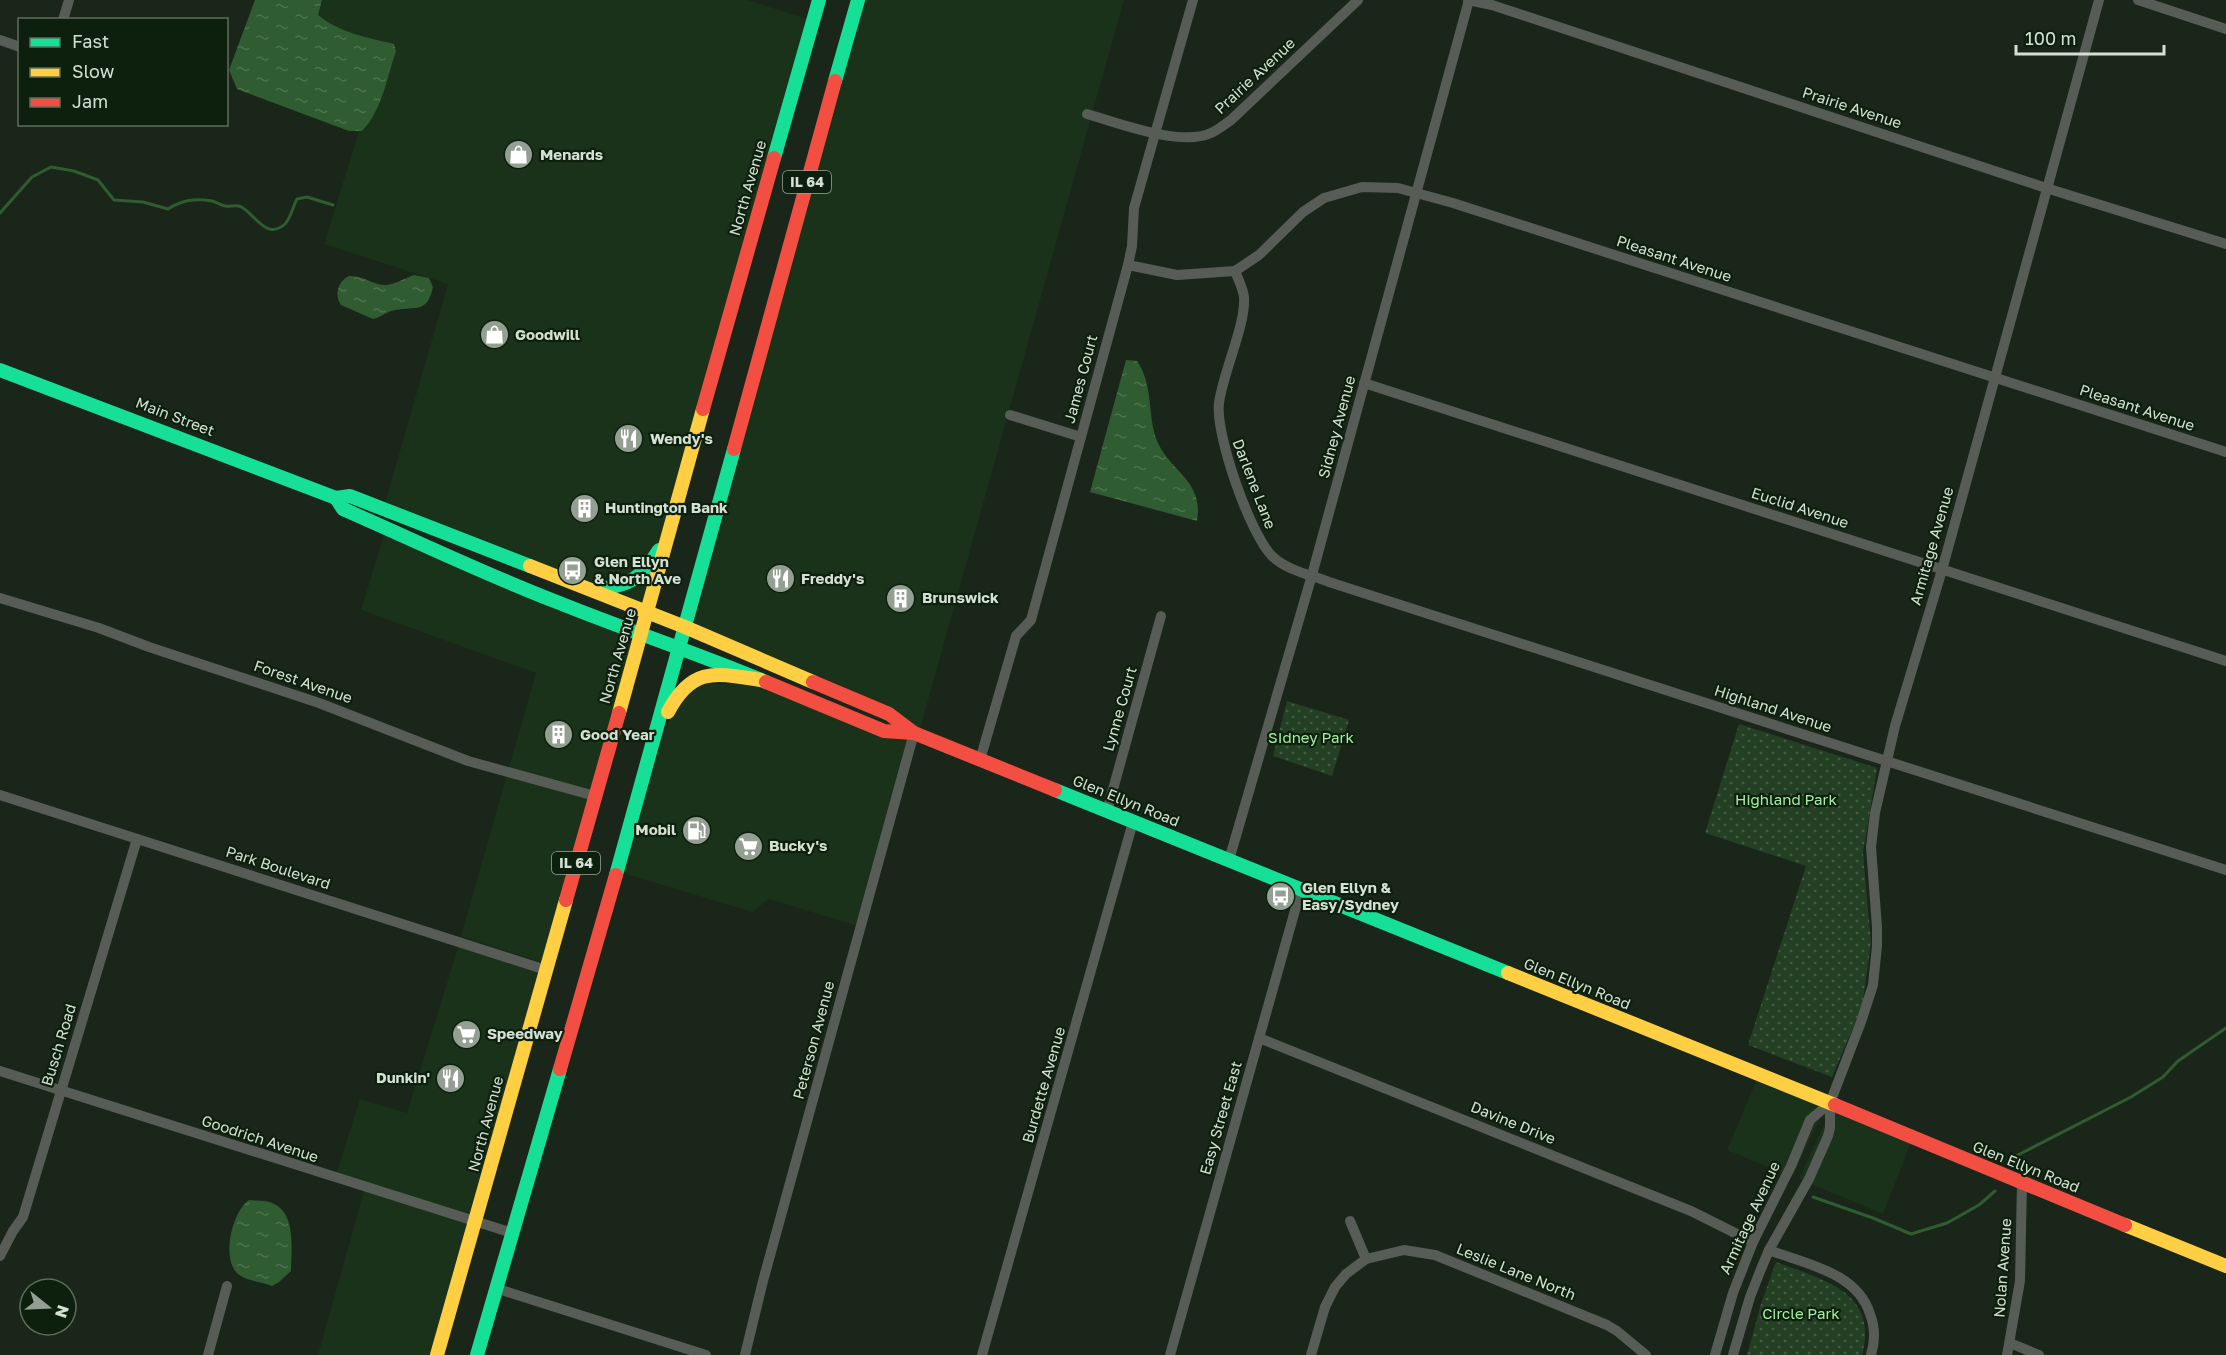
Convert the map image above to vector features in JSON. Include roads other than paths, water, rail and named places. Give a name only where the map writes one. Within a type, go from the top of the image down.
[{"type":"main road","name":"North Avenue","points":[[436,1355],[642,635],[765,186],[819,0]]},
{"type":"main road","name":"IL 64","points":[[477,1355],[641,784],[858,0]]},
{"type":"main road","name":"Main Street","points":[[0,370],[336,498],[350,496],[648,613]]},
{"type":"main road","name":"Main Street","points":[[336,498],[343,509],[553,601],[642,635]]},
{"type":"main road","points":[[593,590],[624,586],[640,577],[661,547],[675,513]]},
{"type":"main road","name":"Glen Ellyn Road","points":[[648,613],[889,714],[914,733],[2226,1266]]},
{"type":"main road","name":"Glen Ellyn Road","points":[[642,635],[679,647],[884,731],[914,733]]},
{"type":"main road","points":[[641,784],[662,726],[677,693],[693,680],[717,675],[761,680]]},
{"type":"street","points":[[64,18],[69,0]]},
{"type":"street","name":"James Court","points":[[980,760],[1016,636],[1031,620],[1128,265],[1132,246],[1134,208],[1193,0]]},
{"type":"street","name":"Prairie Avenue","points":[[1087,114],[1155,134],[1178,138],[1211,134],[1231,120],[1358,0]]},
{"type":"street","name":"Prairie Avenue","points":[[1469,0],[1492,5],[2046,188],[2226,244]]},
{"type":"street","name":"Sidney Avenue","points":[[1229,861],[1312,575],[1469,0]]},
{"type":"street","name":"Armitage Avenue","points":[[1733,1355],[1750,1297],[1769,1250],[1809,1179],[1828,1136],[1830,1104],[1873,985],[1877,937],[1871,847],[1875,813],[1895,726],[1942,570],[2099,0]]},
{"type":"street","points":[[2138,0],[2226,29]]},
{"type":"street","points":[[0,40],[18,46]]},
{"type":"street","name":"Pleasant Avenue","points":[[1235,271],[1259,255],[1303,212],[1324,198],[1346,190],[1372,186],[1398,188],[1454,202],[2226,453]]},
{"type":"street","points":[[1128,265],[1177,275],[1235,271]]},
{"type":"street","name":"Darlene Lane","points":[[1235,271],[1244,296],[1219,403],[1222,445],[1260,542],[1273,557],[1284,565],[1312,575]]},
{"type":"street","name":"Euclid Avenue","points":[[1364,382],[2226,661]]},
{"type":"street","points":[[1010,415],[1081,438]]},
{"type":"street","name":"Highland Avenue","points":[[1312,575],[2226,870]]},
{"type":"street","name":"Forest Avenue","points":[[0,598],[99,628],[149,647],[319,703],[468,761],[595,796]]},
{"type":"street","name":"Lynne Court","points":[[1107,811],[1161,616]]},
{"type":"street","name":"Peterson Avenue","points":[[745,1355],[763,1281],[914,733]]},
{"type":"street","name":"Park Boulevard","points":[[0,795],[546,970]]},
{"type":"street","name":"Burdette Avenue","points":[[982,1355],[1133,822]]},
{"type":"street","name":"Busch Road","points":[[0,1256],[13,1231],[23,1218],[137,839]]},
{"type":"street","name":"Easy Street East","points":[[1170,1355],[1300,889]]},
{"type":"street","name":"Davine Drive","points":[[1259,1038],[1690,1211],[1753,1242]]},
{"type":"street","name":"Goodrich Avenue","points":[[0,1071],[512,1233]]},
{"type":"street","name":"Armitage Avenue","points":[[1715,1355],[1733,1293],[1753,1242],[1791,1166],[1810,1120],[1830,1104]]},
{"type":"street","name":"Nolan Avenue","points":[[2007,1355],[2020,1281],[2022,1183]]},
{"type":"street","points":[[1311,1355],[1324,1307],[1332,1291],[1346,1274],[1366,1259],[1350,1221]]},
{"type":"street","name":"Leslie Lane North","points":[[1366,1259],[1404,1250],[1435,1255],[1607,1325],[1646,1355]]},
{"type":"street","points":[[1769,1250],[1837,1276],[1856,1289],[1873,1321],[1874,1339],[1871,1355]]},
{"type":"street","points":[[208,1355],[227,1286]]},
{"type":"street","points":[[495,1288],[706,1355]]},
{"type":"street","points":[[2010,1343],[2039,1355]]},
{"type":"water","points":[[255,0],[322,0],[318,15],[326,21],[354,34],[394,44],[396,51],[383,93],[374,114],[362,131],[349,131],[237,89],[229,70]]},
{"type":"water","points":[[414,275],[429,278],[433,287],[431,296],[420,307],[392,311],[373,319],[341,305],[339,301],[340,285],[349,276],[386,285]]},
{"type":"water","points":[[1126,360],[1137,361],[1142,371],[1146,381],[1157,441],[1196,496],[1197,521],[1090,492]]},
{"type":"water","points":[[249,1200],[272,1203],[286,1215],[289,1223],[292,1243],[291,1271],[272,1286],[241,1276],[234,1270],[231,1261],[229,1250],[233,1226],[237,1215]]},
{"type":"waterway","points":[[0,213],[32,177],[51,167],[74,171],[98,180],[114,200],[143,202],[168,209],[194,200],[212,201],[221,205],[239,206],[265,227],[271,229],[278,229],[285,224],[297,199],[307,197],[333,205]]},
{"type":"waterway","points":[[2010,1159],[2131,1097],[2163,1077],[2178,1061],[2226,1028]]},
{"type":"waterway","points":[[1813,1197],[1911,1234],[1947,1223],[1979,1205],[1995,1191]]},
{"type":"place","name":"Menards","points":[[519,155]]},
{"type":"place","name":"Goodwill","points":[[494,335]]},
{"type":"place","name":"Wendy's","points":[[629,439]]},
{"type":"place","name":"Huntington Bank","points":[[584,508]]},
{"type":"place","name":"Glen Ellyn & North Ave","points":[[573,571]]},
{"type":"place","name":"Freddy's","points":[[780,579]]},
{"type":"place","name":"Brunswick","points":[[901,598]]},
{"type":"place","name":"Good Year","points":[[559,735]]},
{"type":"place","name":"Mobil","points":[[697,830]]},
{"type":"place","name":"Bucky's","points":[[748,846]]},
{"type":"place","name":"Glen Ellyn & Easy/Sydney","points":[[1281,897]]},
{"type":"place","name":"Speedway","points":[[466,1034]]},
{"type":"place","name":"Dunkin'","points":[[451,1078]]},
{"type":"park label","name":"SIdney Park","points":[[1311,738]]},
{"type":"park label","name":"Highland Park","points":[[1786,800]]},
{"type":"park label","name":"Circle Park","points":[[1801,1314]]}]
